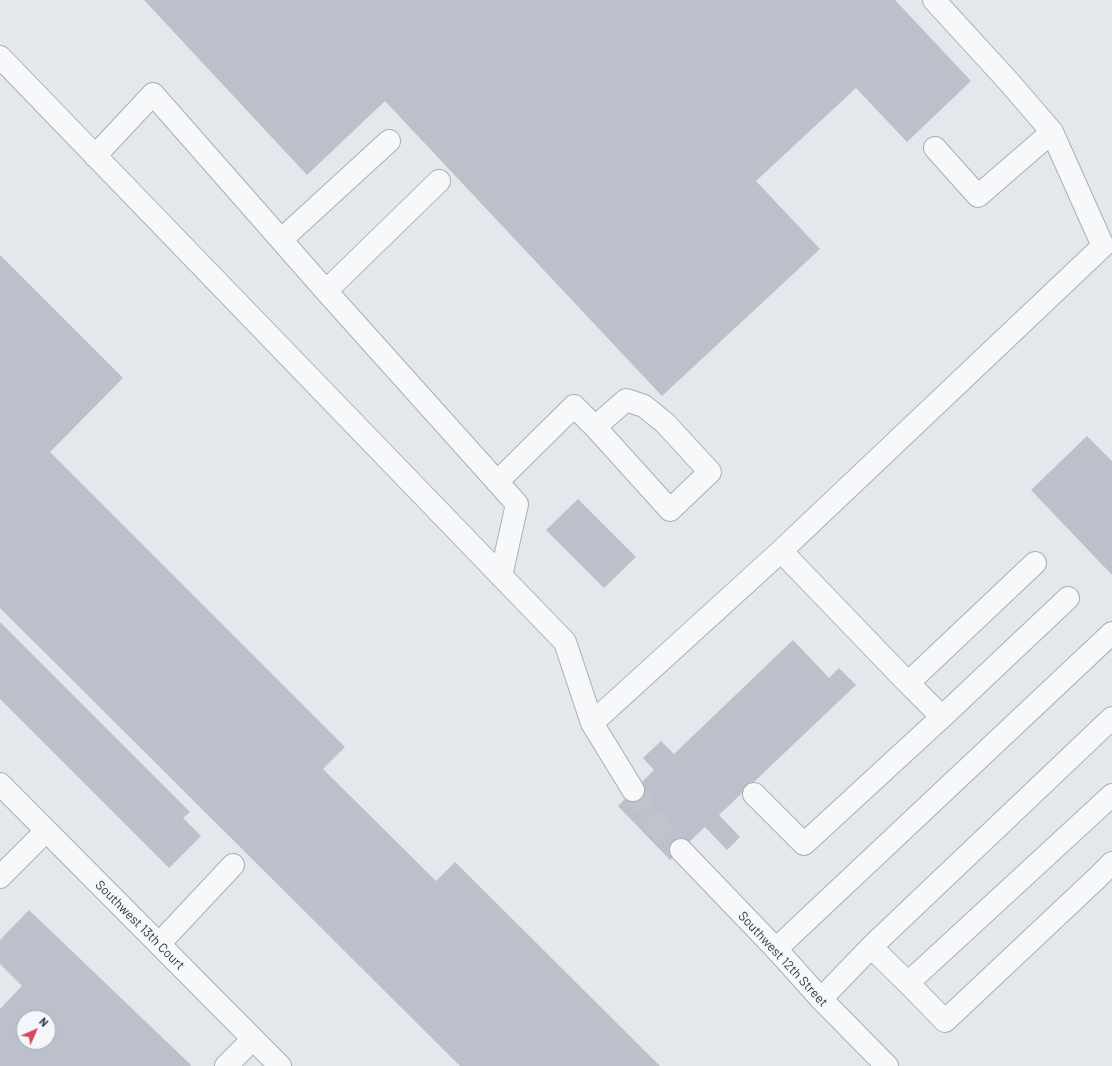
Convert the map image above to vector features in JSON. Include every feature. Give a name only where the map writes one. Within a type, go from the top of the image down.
[{"type":"street","points":[[592,723],[781,551],[1103,246],[1052,132],[1009,82],[934,0]]},
{"type":"street","points":[[0,57],[565,642],[592,723],[633,790]]},
{"type":"street","points":[[95,156],[153,94],[326,291],[517,504],[501,576]]},
{"type":"street","points":[[935,148],[978,196],[1052,132]]},
{"type":"street","points":[[282,240],[389,141]]},
{"type":"street","points":[[326,291],[439,181]]},
{"type":"street","points":[[497,482],[574,406],[670,510],[710,472],[665,423],[644,406],[626,400],[595,427]]},
{"type":"street","points":[[781,551],[908,683],[942,716]]},
{"type":"street","points":[[908,683],[1035,564]]},
{"type":"street","points":[[754,794],[804,844],[1068,598]]},
{"type":"street","points":[[776,949],[1112,633]]},
{"type":"street","points":[[821,1000],[871,947],[1112,718]]},
{"type":"street","name":"Southwest 13th Court","points":[[0,784],[280,1066]]},
{"type":"street","points":[[908,983],[1112,795]]},
{"type":"street","points":[[0,877],[46,831]]},
{"type":"street","name":"Southwest 12th Street","points":[[680,850],[776,949],[821,1000],[887,1066]]},
{"type":"street","points":[[871,947],[945,1021],[1093,883],[1112,863]]},
{"type":"street","points":[[159,944],[233,865]]},
{"type":"street","points":[[226,1066],[253,1039]]},
{"type":"building","points":[[144,0],[895,0],[971,81],[907,142],[856,88],[756,181],[820,249],[662,396],[385,101],[307,175]]},
{"type":"building","points":[[0,255],[123,378],[50,452],[345,747],[323,769],[436,881],[455,862],[660,1066],[460,1066],[0,608]]},
{"type":"building","points":[[1087,436],[1112,461],[1112,575],[1031,490]]},
{"type":"building","points":[[578,499],[636,557],[604,588],[546,530]]},
{"type":"building","points":[[0,622],[190,812],[183,818],[201,836],[169,868],[0,699]]},
{"type":"building","points":[[793,640],[829,678],[839,668],[856,685],[719,815],[740,837],[727,850],[705,827],[670,860],[618,806],[654,770],[643,758],[661,741],[674,754]]},
{"type":"building","points":[[29,910],[191,1065],[0,1066],[0,1009],[22,986],[0,964],[0,940]]},
{"type":"tunnel","points":[[633,790],[653,821],[681,850]]}]
